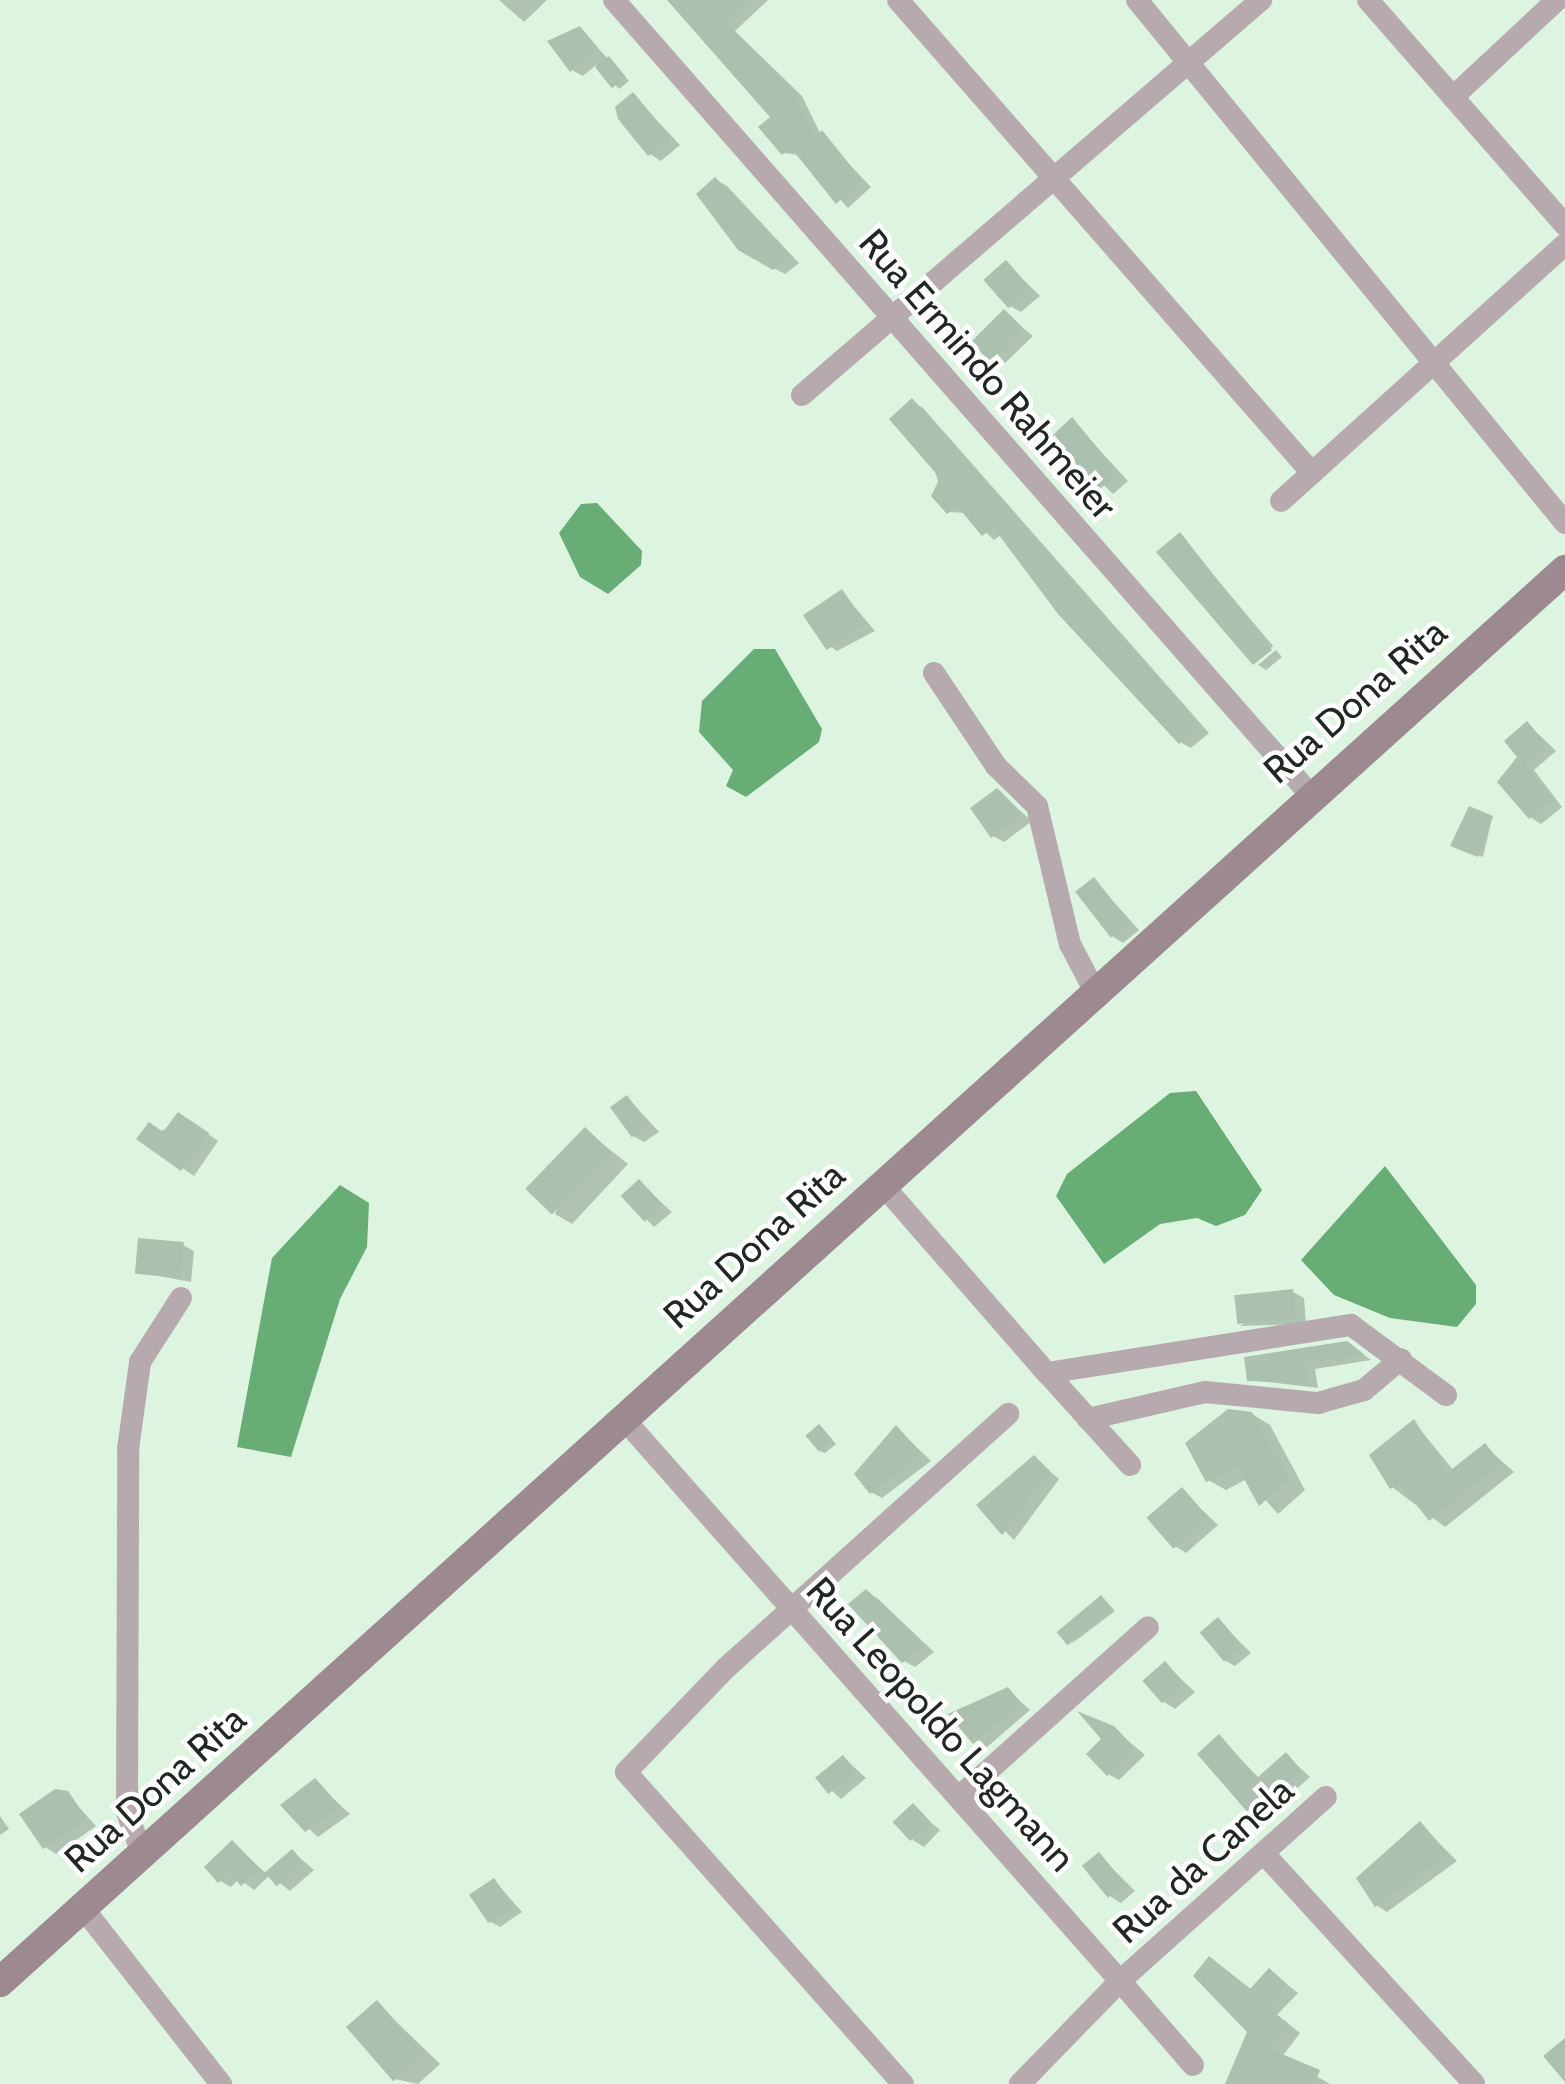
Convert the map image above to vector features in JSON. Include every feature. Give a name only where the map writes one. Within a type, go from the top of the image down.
[{"type":"main road","name":"Rua Dona Rita","points":[[0,1982],[1309,794],[1565,570]]},
{"type":"street","name":"Rua Ermindo Rahmeier","points":[[614,0],[1309,794]]},
{"type":"street","points":[[898,0],[1312,473]]},
{"type":"street","points":[[1137,0],[1190,60],[1565,524]]},
{"type":"street","points":[[802,395],[1261,0]]},
{"type":"street","points":[[1368,0],[1565,225]]},
{"type":"street","points":[[1453,97],[1557,0]]},
{"type":"street","points":[[1281,501],[1565,244]]},
{"type":"street","points":[[934,673],[996,766],[1037,806],[1070,944],[1094,990]]},
{"type":"street","points":[[881,1183],[1130,1465]]},
{"type":"street","points":[[142,1854],[127,1812],[128,1450],[140,1362],[181,1298]]},
{"type":"street","points":[[1047,1373],[1351,1325],[1446,1395]]},
{"type":"street","points":[[1088,1419],[1204,1392],[1318,1402],[1364,1390],[1401,1359]]},
{"type":"street","points":[[902,2084],[626,1772],[726,1668],[1008,1414]]},
{"type":"street","name":"Rua Leopoldo Lagmann","points":[[623,1418],[961,1795],[1120,1981]]},
{"type":"street","points":[[961,1795],[1148,1627]]},
{"type":"street","name":"Rua da Canela","points":[[1193,2065],[1120,1981],[1266,1856],[1326,1797]]},
{"type":"street","points":[[1266,1856],[1474,2084]]},
{"type":"street","points":[[83,1908],[221,2084]]},
{"type":"street","points":[[1025,2078],[1120,1981]]},
{"type":"shaded area","points":[[597,503],[642,551],[641,565],[608,594],[580,577],[559,533],[581,504]]},
{"type":"shaded area","points":[[754,649],[775,649],[822,729],[819,742],[746,797],[726,786],[733,770],[699,732],[702,701]]},
{"type":"shaded area","points":[[1196,1091],[1262,1190],[1245,1215],[1216,1226],[1197,1218],[1160,1224],[1104,1264],[1056,1196],[1067,1174],[1170,1093]]},
{"type":"shaded area","points":[[1385,1166],[1476,1285],[1476,1304],[1457,1327],[1390,1318],[1334,1295],[1301,1260]]},
{"type":"shaded area","points":[[340,1185],[369,1203],[367,1247],[340,1299],[291,1457],[237,1447],[272,1258]]},
{"type":"building","points":[[667,0],[750,0],[726,24],[792,88],[815,137],[822,130],[862,180],[836,204],[791,148],[782,155],[758,127],[770,117]]},
{"type":"building","points":[[580,26],[598,48],[570,72],[547,41]]},
{"type":"building","points":[[609,56],[626,77],[612,88],[595,67]]},
{"type":"building","points":[[633,92],[671,138],[648,156],[618,119],[615,107]]},
{"type":"building","points":[[715,177],[790,255],[773,270],[738,250],[696,194]]},
{"type":"building","points":[[1006,260],[1031,289],[1008,308],[983,280]]},
{"type":"building","points":[[1004,309],[1024,329],[991,362],[971,342]]},
{"type":"building","points":[[912,398],[1200,726],[1179,744],[1058,614],[993,527],[982,536],[957,506],[947,514],[931,496],[940,478],[889,419]]},
{"type":"building","points":[[1072,417],[1118,473],[1100,489],[1051,437]]},
{"type":"building","points":[[1180,532],[1272,650],[1253,665],[1156,552]]},
{"type":"building","points":[[842,589],[865,624],[827,650],[803,615]]},
{"type":"building","points":[[1527,721],[1546,744],[1525,763],[1553,800],[1529,819],[1497,782],[1517,757],[1504,741]]},
{"type":"building","points":[[997,788],[1023,814],[991,838],[970,808]]},
{"type":"building","points":[[1469,806],[1493,816],[1478,857],[1450,846]]},
{"type":"building","points":[[1094,877],[1130,923],[1111,937],[1075,892]]},
{"type":"building","points":[[627,1095],[649,1125],[632,1137],[610,1107]]},
{"type":"building","points":[[178,1112],[209,1133],[181,1171],[136,1139],[149,1122],[163,1132]]},
{"type":"building","points":[[585,1127],[612,1153],[552,1215],[525,1189]]},
{"type":"building","points":[[639,1179],[663,1205],[645,1222],[621,1196]]},
{"type":"building","points":[[138,1238],[184,1242],[181,1278],[135,1274]]},
{"type":"building","points":[[1293,1289],[1296,1318],[1237,1324],[1234,1295]]},
{"type":"building","points":[[1347,1341],[1365,1355],[1305,1363],[1308,1383],[1247,1381],[1244,1357]]},
{"type":"building","points":[[1228,1409],[1252,1412],[1289,1480],[1259,1506],[1237,1466],[1206,1482],[1185,1443]]},
{"type":"building","points":[[1414,1419],[1447,1473],[1485,1443],[1501,1463],[1429,1521],[1400,1483],[1390,1489],[1369,1455]]},
{"type":"building","points":[[819,1424],[833,1440],[819,1452],[805,1436]]},
{"type":"building","points":[[896,1425],[922,1454],[870,1494],[854,1474]]},
{"type":"building","points":[[1034,1455],[1050,1471],[1002,1535],[976,1505]]},
{"type":"building","points":[[1182,1487],[1209,1518],[1173,1549],[1147,1518]]},
{"type":"building","points":[[866,1589],[924,1645],[902,1663],[848,1604]]},
{"type":"building","points":[[1101,1595],[1112,1608],[1067,1645],[1057,1632]]},
{"type":"building","points":[[1218,1617],[1242,1646],[1224,1662],[1200,1632]]},
{"type":"building","points":[[1165,1661],[1185,1684],[1162,1703],[1142,1681]]},
{"type":"building","points":[[1008,1687],[1021,1703],[973,1744],[948,1714]]},
{"type":"building","points":[[1077,1711],[1114,1726],[1135,1748],[1107,1776],[1086,1754],[1101,1739]]},
{"type":"building","points":[[1219,1734],[1257,1778],[1286,1752],[1301,1770],[1250,1815],[1197,1754]]},
{"type":"building","points":[[843,1755],[856,1771],[828,1794],[815,1778]]},
{"type":"building","points":[[315,1778],[341,1807],[305,1832],[280,1805]]},
{"type":"building","points":[[55,1789],[68,1791],[87,1819],[43,1849],[19,1814]]},
{"type":"building","points":[[913,1803],[931,1822],[910,1841],[893,1822]]},
{"type":"building","points":[[1420,1821],[1448,1854],[1375,1907],[1356,1878]]},
{"type":"building","points":[[232,1840],[260,1869],[241,1886],[229,1872],[218,1883],[204,1867]]},
{"type":"building","points":[[292,1849],[304,1863],[277,1886],[265,1873]]},
{"type":"building","points":[[1099,1852],[1125,1884],[1108,1898],[1082,1866]]},
{"type":"building","points":[[494,1878],[513,1906],[488,1923],[469,1895]]},
{"type":"building","points":[[1209,1956],[1250,1989],[1269,1968],[1287,1984],[1267,2007],[1289,2024],[1270,2049],[1320,2070],[1315,2084],[1225,2084],[1247,2032],[1193,1976]]},
{"type":"building","points":[[377,2000],[424,2054],[393,2081],[346,2027]]},
{"type":"building","points":[[1565,2038],[1565,2082],[1543,2056]]}]
